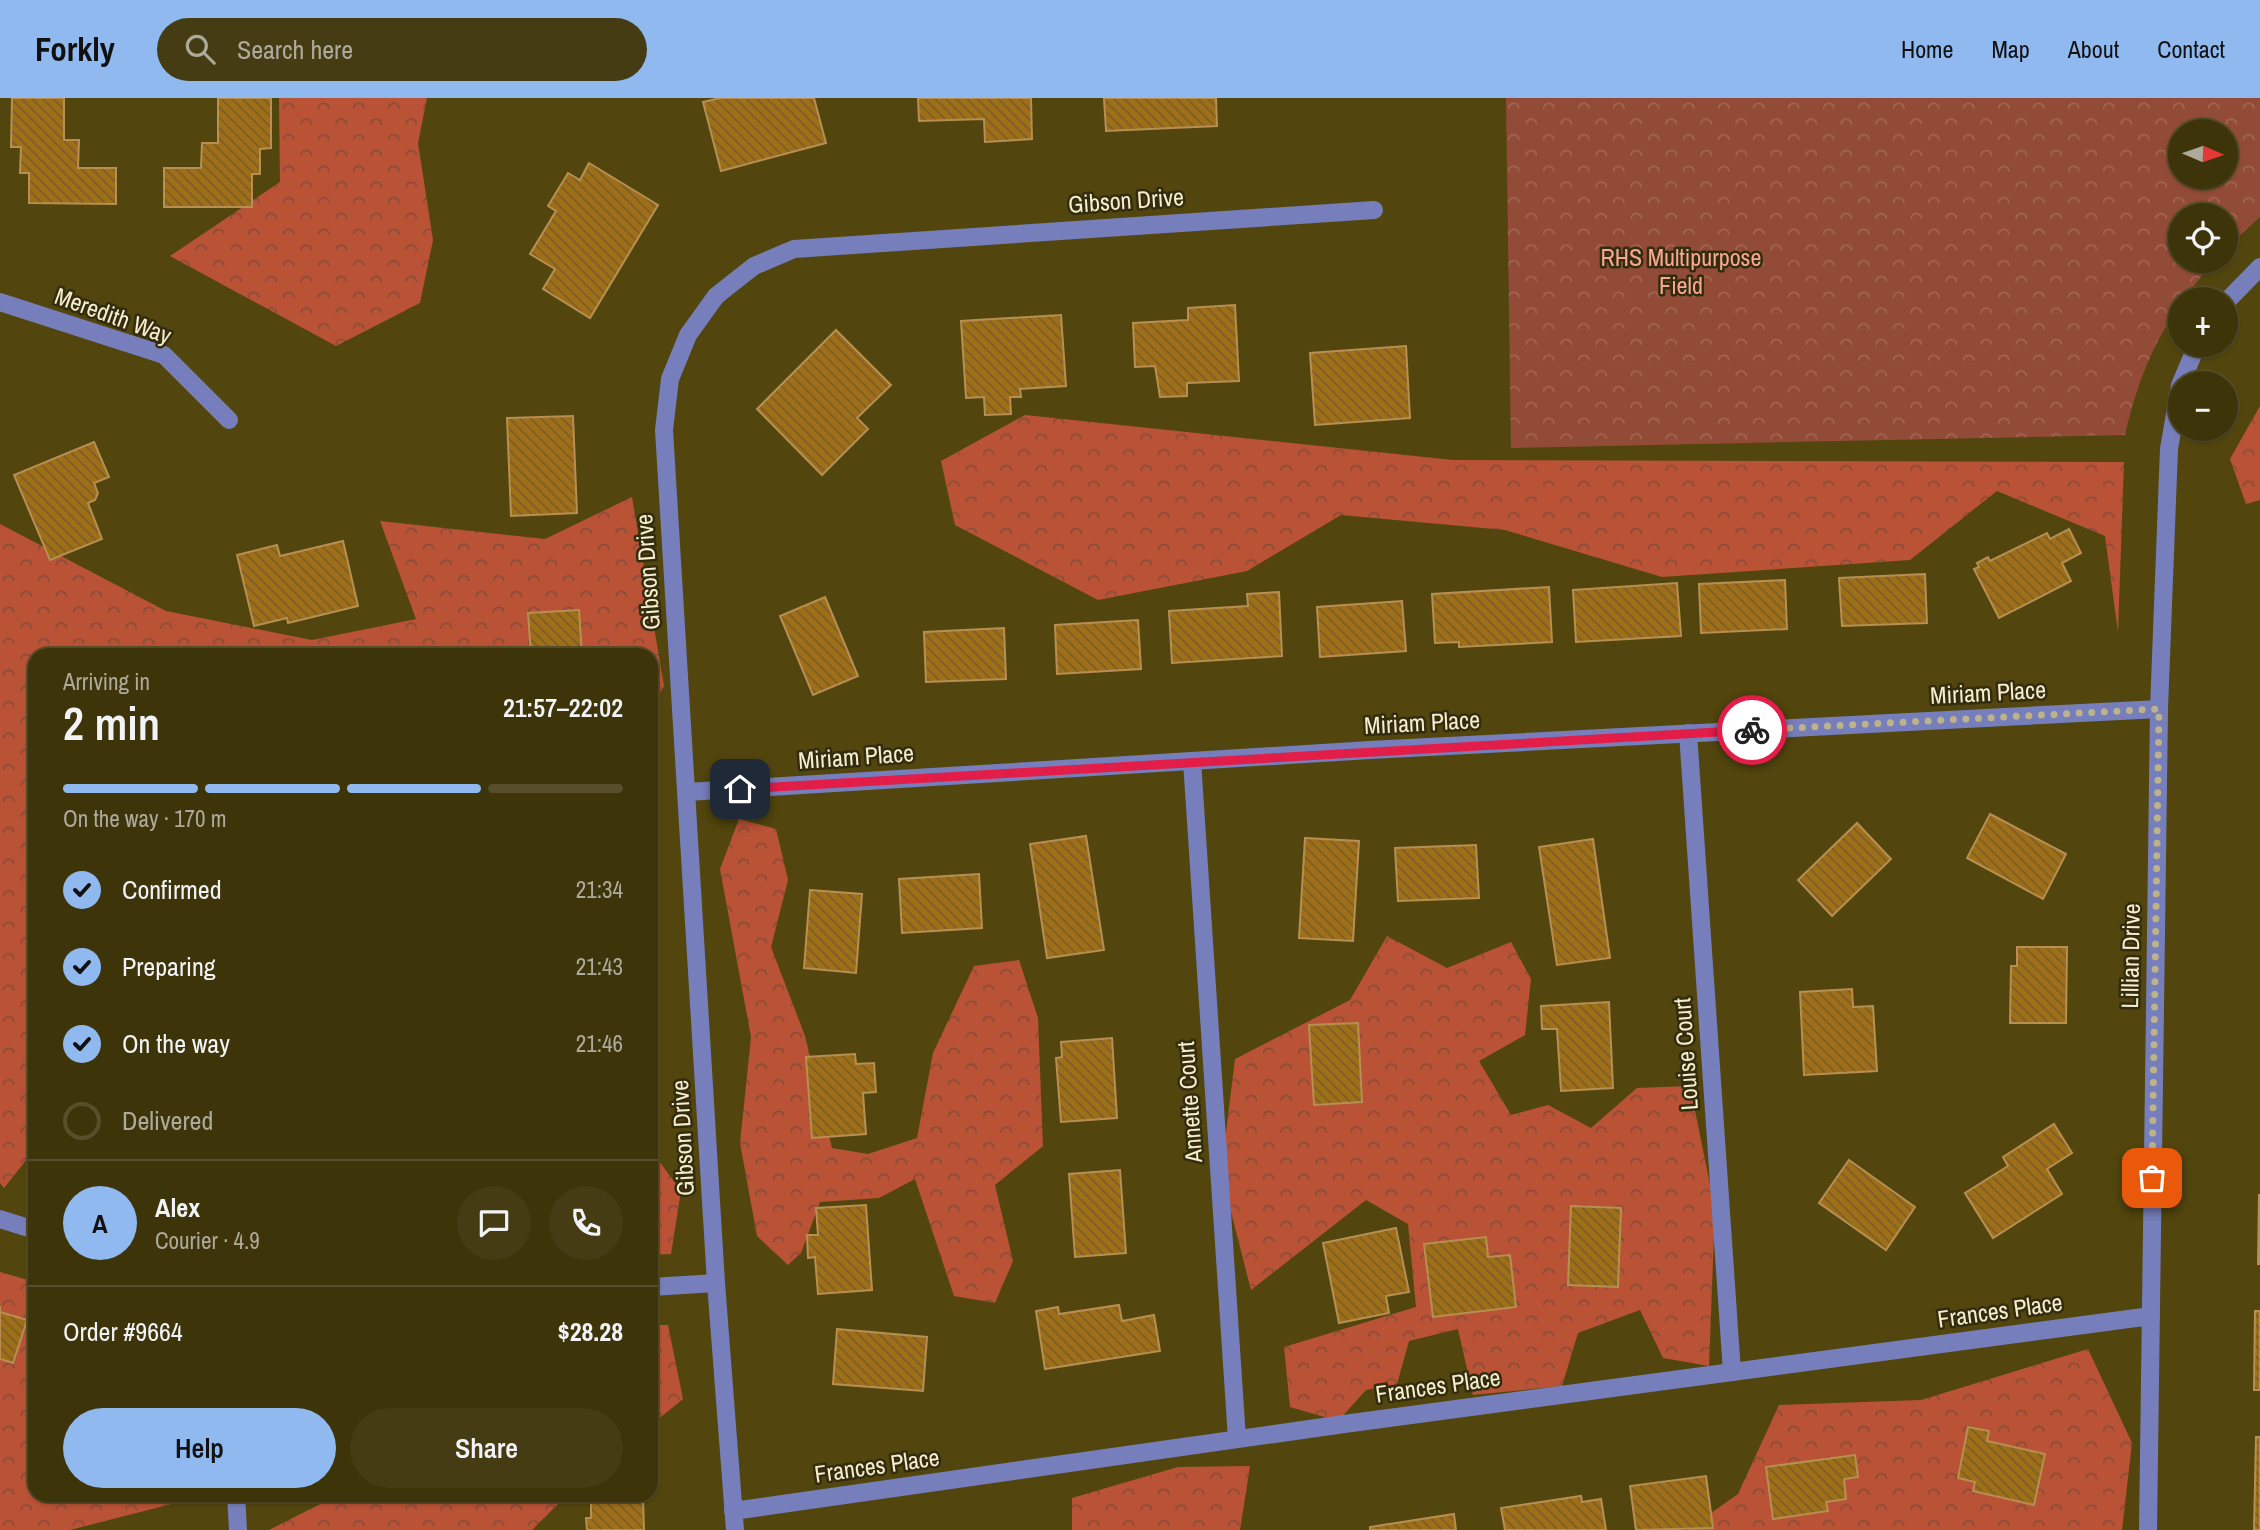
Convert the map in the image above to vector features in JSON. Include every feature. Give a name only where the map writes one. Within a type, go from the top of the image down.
[{"type":"street","name":"Gibson Drive","points":[[735,1530],[716,1283],[664,430],[670,379],[688,335],[716,296],[754,266],[794,249],[1374,210]]},
{"type":"street","points":[[2238,290],[2260,267]]},
{"type":"street","name":"Meredith Way","points":[[0,302],[164,355],[229,420]]},
{"type":"street","name":"Lillian Drive","points":[[2148,1530],[2159,709],[2170,441]]},
{"type":"street","name":"Miriam Place","points":[[687,792],[1688,733],[2159,709]]},
{"type":"street","name":"Louise Court","points":[[1688,733],[1732,1372]]},
{"type":"street","name":"Annette Court","points":[[1192,761],[1237,1439]]},
{"type":"street","points":[[0,1219],[28,1228]]},
{"type":"street","points":[[658,1287],[716,1283]]},
{"type":"street","name":"Frances Place","points":[[733,1511],[1237,1439],[2151,1316]]},
{"type":"street","points":[[236,1502],[238,1530]]},
{"type":"green space","points":[[279,98],[427,98],[418,143],[433,240],[420,303],[336,346],[170,256],[280,182]]},
{"type":"green space","name":"RHS Multipurpose Field","points":[[1506,98],[2260,98],[2260,217],[2238,237],[2238,203],[2168,203],[2168,273],[2205,273],[2194,287],[2168,287],[2168,324],[2148,361],[2125,435],[1511,448]]},
{"type":"green space","points":[[2260,406],[2260,500],[2246,504],[2230,459]]},
{"type":"green space","points":[[1025,415],[1453,460],[2124,462],[2118,632],[2105,536],[1997,491],[1910,560],[1662,577],[1505,530],[1341,515],[1247,571],[1098,600],[955,525],[941,461]]},
{"type":"green space","points":[[632,497],[658,648],[28,648],[28,1158],[4,1188],[0,1183],[0,524],[166,611],[312,640],[416,619],[380,521],[545,539]]},
{"type":"green space","points":[[658,651],[664,686],[658,697]]},
{"type":"green space","points":[[739,819],[776,829],[788,880],[771,947],[805,1036],[832,1148],[868,1154],[917,1138],[933,1053],[974,966],[1019,960],[1038,1018],[1043,1146],[995,1185],[1013,1261],[995,1303],[954,1296],[915,1179],[879,1198],[820,1202],[801,1253],[788,1265],[757,1236],[740,1143],[751,1037],[720,869]]},
{"type":"green space","points":[[1387,936],[1447,968],[1511,942],[1531,979],[1525,1035],[1479,1061],[1511,1115],[1548,1105],[1591,1128],[1637,1088],[1690,1086],[1715,1209],[1709,1366],[1663,1358],[1640,1310],[1578,1333],[1562,1386],[1473,1395],[1458,1329],[1409,1341],[1397,1384],[1366,1390],[1338,1421],[1290,1407],[1284,1347],[1416,1307],[1408,1224],[1366,1200],[1251,1290],[1221,1173],[1235,1059],[1350,1000]]},
{"type":"green space","points":[[658,1160],[681,1191],[671,1254],[658,1255]]},
{"type":"green space","points":[[0,1272],[28,1280],[28,1502],[179,1502],[70,1530],[0,1530]]},
{"type":"green space","points":[[658,1325],[668,1325],[683,1399],[658,1419]]},
{"type":"green space","points":[[2088,1349],[2132,1443],[2122,1530],[1687,1530],[1738,1494],[1779,1405],[1921,1400]]},
{"type":"green space","points":[[1250,1466],[1240,1530],[1072,1530],[1072,1498],[1178,1467]]},
{"type":"green space","points":[[324,1502],[560,1502],[532,1530],[269,1530]]},
{"type":"building","points":[[12,98],[64,98],[64,140],[79,140],[78,168],[116,168],[116,204],[29,203],[29,173],[20,173],[21,147],[11,147]]},
{"type":"building","points":[[218,98],[271,98],[271,148],[260,149],[260,174],[252,174],[252,207],[164,207],[164,168],[201,168],[202,143],[218,143]]},
{"type":"building","points":[[720,98],[814,98],[826,143],[721,171],[703,102]]},
{"type":"building","points":[[918,98],[1031,98],[1032,139],[985,142],[984,119],[919,121]]},
{"type":"building","points":[[1104,98],[1216,98],[1217,126],[1106,131]]},
{"type":"building","points":[[589,163],[658,205],[590,318],[543,289],[555,269],[530,254],[556,211],[548,206],[568,173],[580,180]]},
{"type":"building","points":[[1235,305],[1239,381],[1187,383],[1187,396],[1160,397],[1155,366],[1135,367],[1133,323],[1188,320],[1188,308]]},
{"type":"building","points":[[1061,315],[1066,386],[1020,389],[1021,397],[1010,397],[1011,414],[985,415],[984,397],[966,398],[961,321]]},
{"type":"building","points":[[836,330],[891,385],[857,418],[868,429],[822,475],[757,409]]},
{"type":"building","points":[[1406,346],[1410,418],[1315,425],[1310,353]]},
{"type":"building","points":[[573,416],[577,513],[511,516],[507,418]]},
{"type":"building","points":[[94,442],[109,477],[94,483],[98,493],[95,500],[88,503],[102,539],[50,560],[14,475]]},
{"type":"building","points":[[2069,529],[2081,553],[2062,563],[2071,581],[1999,618],[1974,569],[1979,567],[1977,563],[1988,557],[1990,561],[2047,533],[2050,539]]},
{"type":"building","points":[[343,541],[358,606],[288,623],[287,618],[254,626],[237,555],[277,545],[280,556]]},
{"type":"building","points":[[1925,574],[1927,623],[1842,626],[1839,578]]},
{"type":"building","points":[[1785,580],[1787,629],[1701,633],[1699,584]]},
{"type":"building","points":[[1677,583],[1681,636],[1576,642],[1573,590]]},
{"type":"building","points":[[1549,587],[1552,642],[1459,647],[1459,642],[1435,643],[1432,594]]},
{"type":"building","points":[[1279,592],[1282,656],[1172,663],[1169,611],[1248,606],[1247,594]]},
{"type":"building","points":[[825,597],[858,676],[813,695],[780,616]]},
{"type":"building","points":[[1402,601],[1406,651],[1320,657],[1317,607]]},
{"type":"building","points":[[579,610],[582,648],[531,648],[528,613]]},
{"type":"building","points":[[1138,620],[1141,669],[1057,674],[1055,625]]},
{"type":"building","points":[[1004,628],[1006,679],[926,682],[924,632]]},
{"type":"building","points":[[1990,814],[2066,854],[2043,899],[1967,858]]},
{"type":"building","points":[[1857,823],[1891,859],[1832,916],[1798,880]]},
{"type":"building","points":[[1086,836],[1104,950],[1047,958],[1030,844]]},
{"type":"building","points":[[1305,838],[1359,841],[1353,941],[1299,938]]},
{"type":"building","points":[[1593,839],[1610,958],[1557,965],[1539,847]]},
{"type":"building","points":[[1476,845],[1479,898],[1398,901],[1395,848]]},
{"type":"building","points":[[979,874],[982,928],[902,933],[899,879]]},
{"type":"building","points":[[810,890],[862,894],[856,973],[804,968]]},
{"type":"building","points":[[2017,947],[2067,947],[2066,1023],[2010,1023],[2011,966],[2017,966]]},
{"type":"building","points":[[1852,989],[1853,1007],[1873,1006],[1877,1071],[1804,1075],[1800,992]]},
{"type":"building","points":[[1609,1002],[1613,1088],[1561,1091],[1557,1029],[1542,1029],[1541,1006]]},
{"type":"building","points":[[1358,1023],[1362,1102],[1314,1105],[1309,1025]]},
{"type":"building","points":[[1112,1038],[1117,1118],[1061,1122],[1056,1058],[1062,1057],[1061,1042]]},
{"type":"building","points":[[855,1054],[856,1064],[874,1063],[876,1092],[863,1093],[866,1134],[812,1138],[806,1057]]},
{"type":"building","points":[[2054,1124],[2072,1153],[2047,1169],[2062,1194],[1993,1238],[1965,1193],[2008,1166],[2003,1157]]},
{"type":"building","points":[[1849,1160],[1915,1207],[1886,1250],[1819,1203]]},
{"type":"building","points":[[1120,1170],[1126,1253],[1075,1257],[1069,1174]]},
{"type":"building","points":[[2259,1195],[2260,1264],[2258,1264]]},
{"type":"building","points":[[866,1205],[872,1290],[818,1294],[815,1257],[808,1258],[807,1235],[818,1235],[816,1208]]},
{"type":"building","points":[[1571,1206],[1621,1208],[1618,1287],[1568,1285]]},
{"type":"building","points":[[1396,1228],[1409,1292],[1386,1296],[1389,1313],[1339,1323],[1323,1243]]},
{"type":"building","points":[[1486,1237],[1488,1257],[1510,1255],[1516,1307],[1433,1317],[1424,1244]]},
{"type":"building","points":[[1119,1305],[1122,1321],[1154,1315],[1160,1351],[1045,1369],[1036,1311],[1058,1307],[1059,1314]]},
{"type":"building","points":[[2255,1311],[2260,1311],[2260,1390],[2254,1390]]},
{"type":"building","points":[[0,1312],[27,1320],[13,1363],[0,1359]]},
{"type":"building","points":[[837,1329],[927,1337],[923,1391],[833,1384]]},
{"type":"building","points":[[1968,1427],[1989,1431],[1987,1441],[2045,1454],[2034,1505],[1973,1491],[1975,1482],[1958,1478]]},
{"type":"building","points":[[2256,1437],[2260,1437],[2260,1530],[2254,1530]]},
{"type":"building","points":[[1855,1455],[1858,1477],[1844,1479],[1846,1499],[1826,1502],[1828,1511],[1773,1519],[1766,1467]]},
{"type":"building","points":[[1706,1476],[1713,1528],[1636,1530],[1630,1486]]},
{"type":"building","points":[[1581,1496],[1582,1502],[1601,1499],[1606,1530],[1505,1530],[1501,1508]]},
{"type":"building","points":[[591,1502],[643,1502],[644,1530],[587,1530],[586,1518],[591,1518]]},
{"type":"building","points":[[1454,1514],[1456,1530],[1370,1530],[1370,1527]]},
{"type":"way so far","points":[[1752,730],[2159,709],[2152,1178]]},
{"type":"route","points":[[740,789],[1370,750],[1752,730]]}]
